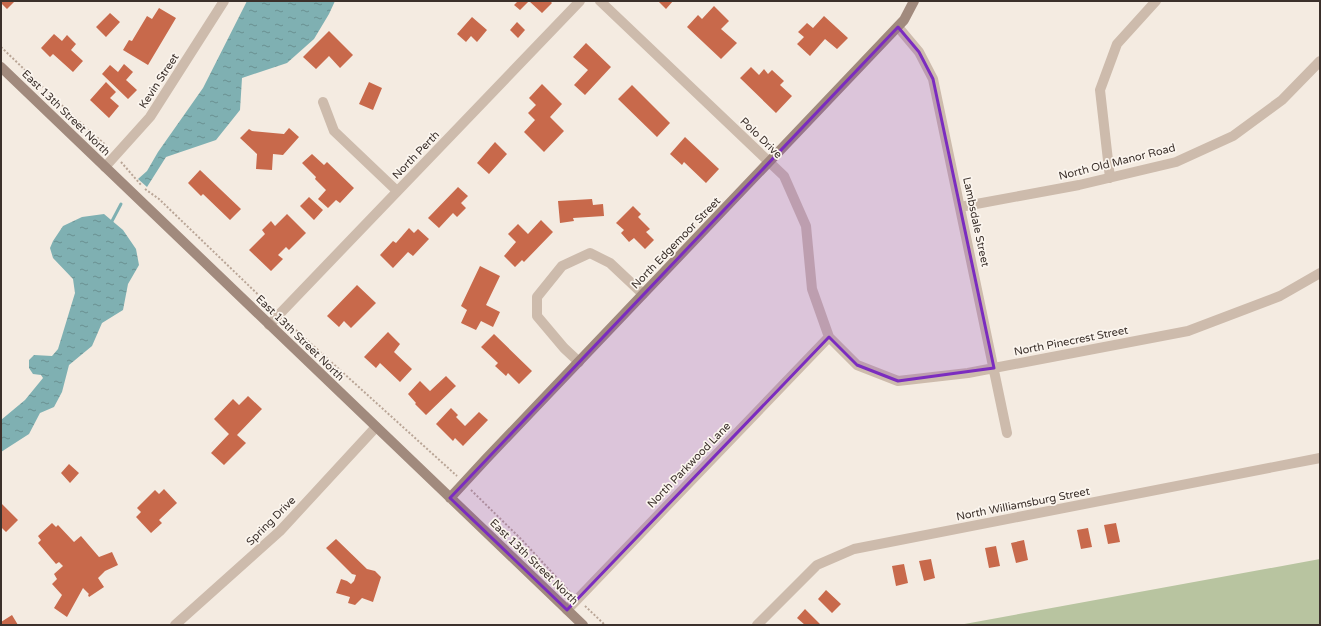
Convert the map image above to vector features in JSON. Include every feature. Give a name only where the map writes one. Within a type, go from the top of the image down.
[{"type":"main road","name":"North Edgemoor Street","points":[[450,498],[898,27],[904,20],[914,1]]},
{"type":"main road","name":"East 13th Street North","points":[[1,67],[583,625]]},
{"type":"street","name":"Kevin Street","points":[[105,167],[150,117],[224,1]]},
{"type":"street","name":"North Perth","points":[[269,324],[580,1]]},
{"type":"street","name":"Polo Drive","points":[[600,1],[784,176],[806,226],[812,289],[829,336]]},
{"type":"street","points":[[1110,178],[1100,90],[1117,44],[1156,1]]},
{"type":"street","name":"Lambsdale Street","points":[[898,27],[920,52],[933,79],[1007,433]]},
{"type":"street","name":"North Old Manor Road","points":[[960,207],[1079,185],[1176,162],[1233,136],[1282,100],[1320,61]]},
{"type":"street","points":[[323,102],[334,131],[398,191]]},
{"type":"street","points":[[579,362],[564,348],[537,316],[537,297],[562,266],[590,253],[610,263],[643,294]]},
{"type":"street","name":"North Pinecrest Street","points":[[829,336],[857,365],[898,381],[968,373],[1188,331],[1280,296],[1320,273]]},
{"type":"street","name":"North Parkwood Lane","points":[[567,610],[829,336]]},
{"type":"street","name":"Spring Drive","points":[[175,625],[280,531],[376,427]]},
{"type":"street","name":"North Williamsburg Street","points":[[757,625],[817,565],[854,549],[1320,458]]},
{"type":"path","points":[[1,46],[73,116],[111,149],[144,189],[159,199],[279,314],[464,483],[522,540],[558,580],[605,625]]},
{"type":"highlighted area","points":[[898,27],[919,52],[933,79],[994,368],[898,381],[857,365],[829,337],[567,610],[450,498]]},
{"type":"green space","points":[[1320,559],[1320,625],[959,625]]},
{"type":"water","points":[[247,1],[335,1],[314,39],[287,63],[242,78],[240,110],[216,140],[166,157],[147,187],[138,179],[147,171],[158,152],[203,88]]},
{"type":"water","points":[[104,214],[123,230],[136,249],[139,265],[128,284],[123,310],[102,323],[92,346],[69,365],[62,392],[54,407],[40,413],[29,434],[1,452],[1,420],[25,400],[43,378],[41,375],[33,374],[29,368],[29,360],[34,355],[52,356],[58,349],[75,293],[73,279],[53,258],[50,248],[53,241],[63,226],[82,217]]},
{"type":"building","points":[[1,1],[15,1],[7,9]]},
{"type":"building","points":[[515,1],[529,1],[520,10],[514,5],[517,2]]},
{"type":"building","points":[[529,1],[550,1],[552,3],[542,13]]},
{"type":"building","points":[[658,1],[673,1],[666,9]]},
{"type":"building","points":[[714,6],[729,21],[721,29],[737,43],[721,59],[687,27],[698,15],[702,19]]},
{"type":"building","points":[[159,8],[176,18],[148,65],[123,50],[129,40],[132,41],[147,16],[152,19]]},
{"type":"building","points":[[110,13],[120,22],[106,37],[96,27]]},
{"type":"building","points":[[824,16],[848,38],[837,49],[825,39],[810,56],[797,44],[804,37],[798,32],[807,23],[813,28]]},
{"type":"building","points":[[472,17],[487,30],[477,42],[471,36],[466,42],[457,34]]},
{"type":"building","points":[[517,22],[525,30],[518,38],[510,30]]},
{"type":"building","points":[[329,31],[353,55],[340,68],[329,56],[316,69],[303,57]]},
{"type":"building","points":[[54,34],[62,41],[67,35],[76,44],[71,50],[83,61],[73,72],[53,54],[50,57],[41,48]]},
{"type":"building","points":[[586,43],[611,67],[585,95],[574,85],[588,70],[573,57]]},
{"type":"building","points":[[124,64],[133,72],[126,80],[137,90],[128,99],[102,74],[110,65],[118,72]]},
{"type":"building","points":[[751,67],[759,75],[764,69],[768,74],[772,70],[784,81],[780,85],[792,96],[776,113],[740,78]]},
{"type":"building","points":[[106,82],[116,92],[110,98],[119,106],[109,118],[90,100]]},
{"type":"building","points":[[369,82],[382,88],[373,110],[359,104]]},
{"type":"building","points":[[542,84],[562,104],[550,117],[564,131],[544,152],[524,132],[535,120],[528,113],[536,105],[529,98]]},
{"type":"building","points":[[632,85],[670,123],[657,137],[618,99]]},
{"type":"building","points":[[289,128],[299,137],[283,155],[273,154],[272,170],[256,169],[257,154],[240,138],[249,129],[252,131],[284,134]]},
{"type":"building","points":[[685,137],[719,169],[706,183],[684,162],[682,165],[670,154]]},
{"type":"building","points":[[495,142],[507,154],[489,174],[477,163]]},
{"type":"building","points":[[312,154],[324,165],[327,162],[354,188],[340,203],[336,200],[328,208],[318,199],[326,190],[302,163]]},
{"type":"building","points":[[200,170],[241,209],[230,220],[203,194],[201,196],[188,183]]},
{"type":"building","points":[[458,187],[468,196],[461,203],[466,208],[457,217],[453,213],[439,228],[428,218]]},
{"type":"building","points":[[309,197],[323,210],[314,220],[300,206]]},
{"type":"building","points":[[592,199],[593,205],[603,204],[604,216],[573,218],[574,221],[560,223],[558,201]]},
{"type":"building","points":[[633,206],[641,214],[638,217],[650,229],[646,232],[654,240],[645,249],[634,238],[629,242],[621,233],[624,230],[616,223]]},
{"type":"building","points":[[287,214],[306,233],[289,250],[286,247],[278,255],[283,259],[271,271],[249,250],[265,234],[262,230],[271,221],[275,226]]},
{"type":"building","points":[[541,220],[553,232],[524,262],[522,260],[515,267],[504,256],[516,242],[508,234],[518,224],[528,234]]},
{"type":"building","points":[[409,228],[414,233],[418,229],[429,239],[413,256],[408,252],[393,268],[380,255],[393,241],[396,243]]},
{"type":"building","points":[[480,266],[500,276],[486,305],[500,312],[493,327],[481,321],[476,330],[461,323],[467,310],[461,306]]},
{"type":"building","points":[[357,285],[376,303],[351,328],[344,321],[339,327],[327,316]]},
{"type":"building","points":[[388,332],[400,344],[394,352],[412,369],[400,382],[380,363],[376,368],[364,357]]},
{"type":"building","points":[[494,334],[532,371],[519,384],[508,373],[506,376],[495,366],[498,363],[481,347]]},
{"type":"building","points":[[446,376],[456,386],[426,415],[408,394],[420,381],[430,391]]},
{"type":"building","points":[[248,396],[262,409],[237,435],[246,443],[224,465],[211,453],[229,434],[214,419],[233,399],[239,405]]},
{"type":"building","points":[[451,408],[458,415],[456,417],[465,426],[479,412],[488,420],[463,446],[455,438],[453,441],[436,424]]},
{"type":"building","points":[[69,464],[79,473],[70,483],[61,473]]},
{"type":"building","points":[[164,489],[177,503],[159,520],[162,523],[151,533],[136,517],[141,512],[137,508],[155,490],[159,494]]},
{"type":"building","points":[[1,503],[18,520],[6,532],[1,527]]},
{"type":"building","points":[[52,523],[56,527],[58,525],[74,542],[81,536],[99,557],[112,552],[118,565],[105,571],[98,578],[104,587],[89,597],[89,594],[83,588],[67,617],[54,608],[62,595],[52,584],[57,579],[54,574],[63,566],[59,562],[56,564],[38,543],[41,540],[38,536]]},
{"type":"building","points":[[1116,523],[1120,542],[1108,544],[1104,525]]},
{"type":"building","points":[[1088,528],[1092,547],[1081,549],[1077,530]]},
{"type":"building","points":[[336,539],[367,569],[375,571],[381,577],[373,602],[362,598],[355,605],[348,603],[350,597],[336,593],[341,579],[351,584],[356,575],[352,574],[326,548]]},
{"type":"building","points":[[1024,540],[1028,560],[1016,563],[1011,543]]},
{"type":"building","points":[[996,546],[1000,566],[989,568],[985,548]]},
{"type":"building","points":[[931,559],[935,578],[924,581],[919,561]]},
{"type":"building","points":[[904,564],[908,583],[896,586],[892,566]]},
{"type":"building","points":[[826,590],[841,604],[832,613],[818,599]]},
{"type":"building","points":[[805,609],[820,624],[819,625],[805,625],[797,618]]},
{"type":"building","points":[[12,615],[18,625],[1,625],[1,622]]},
{"type":"waterway","points":[[111,223],[121,204]]}]
